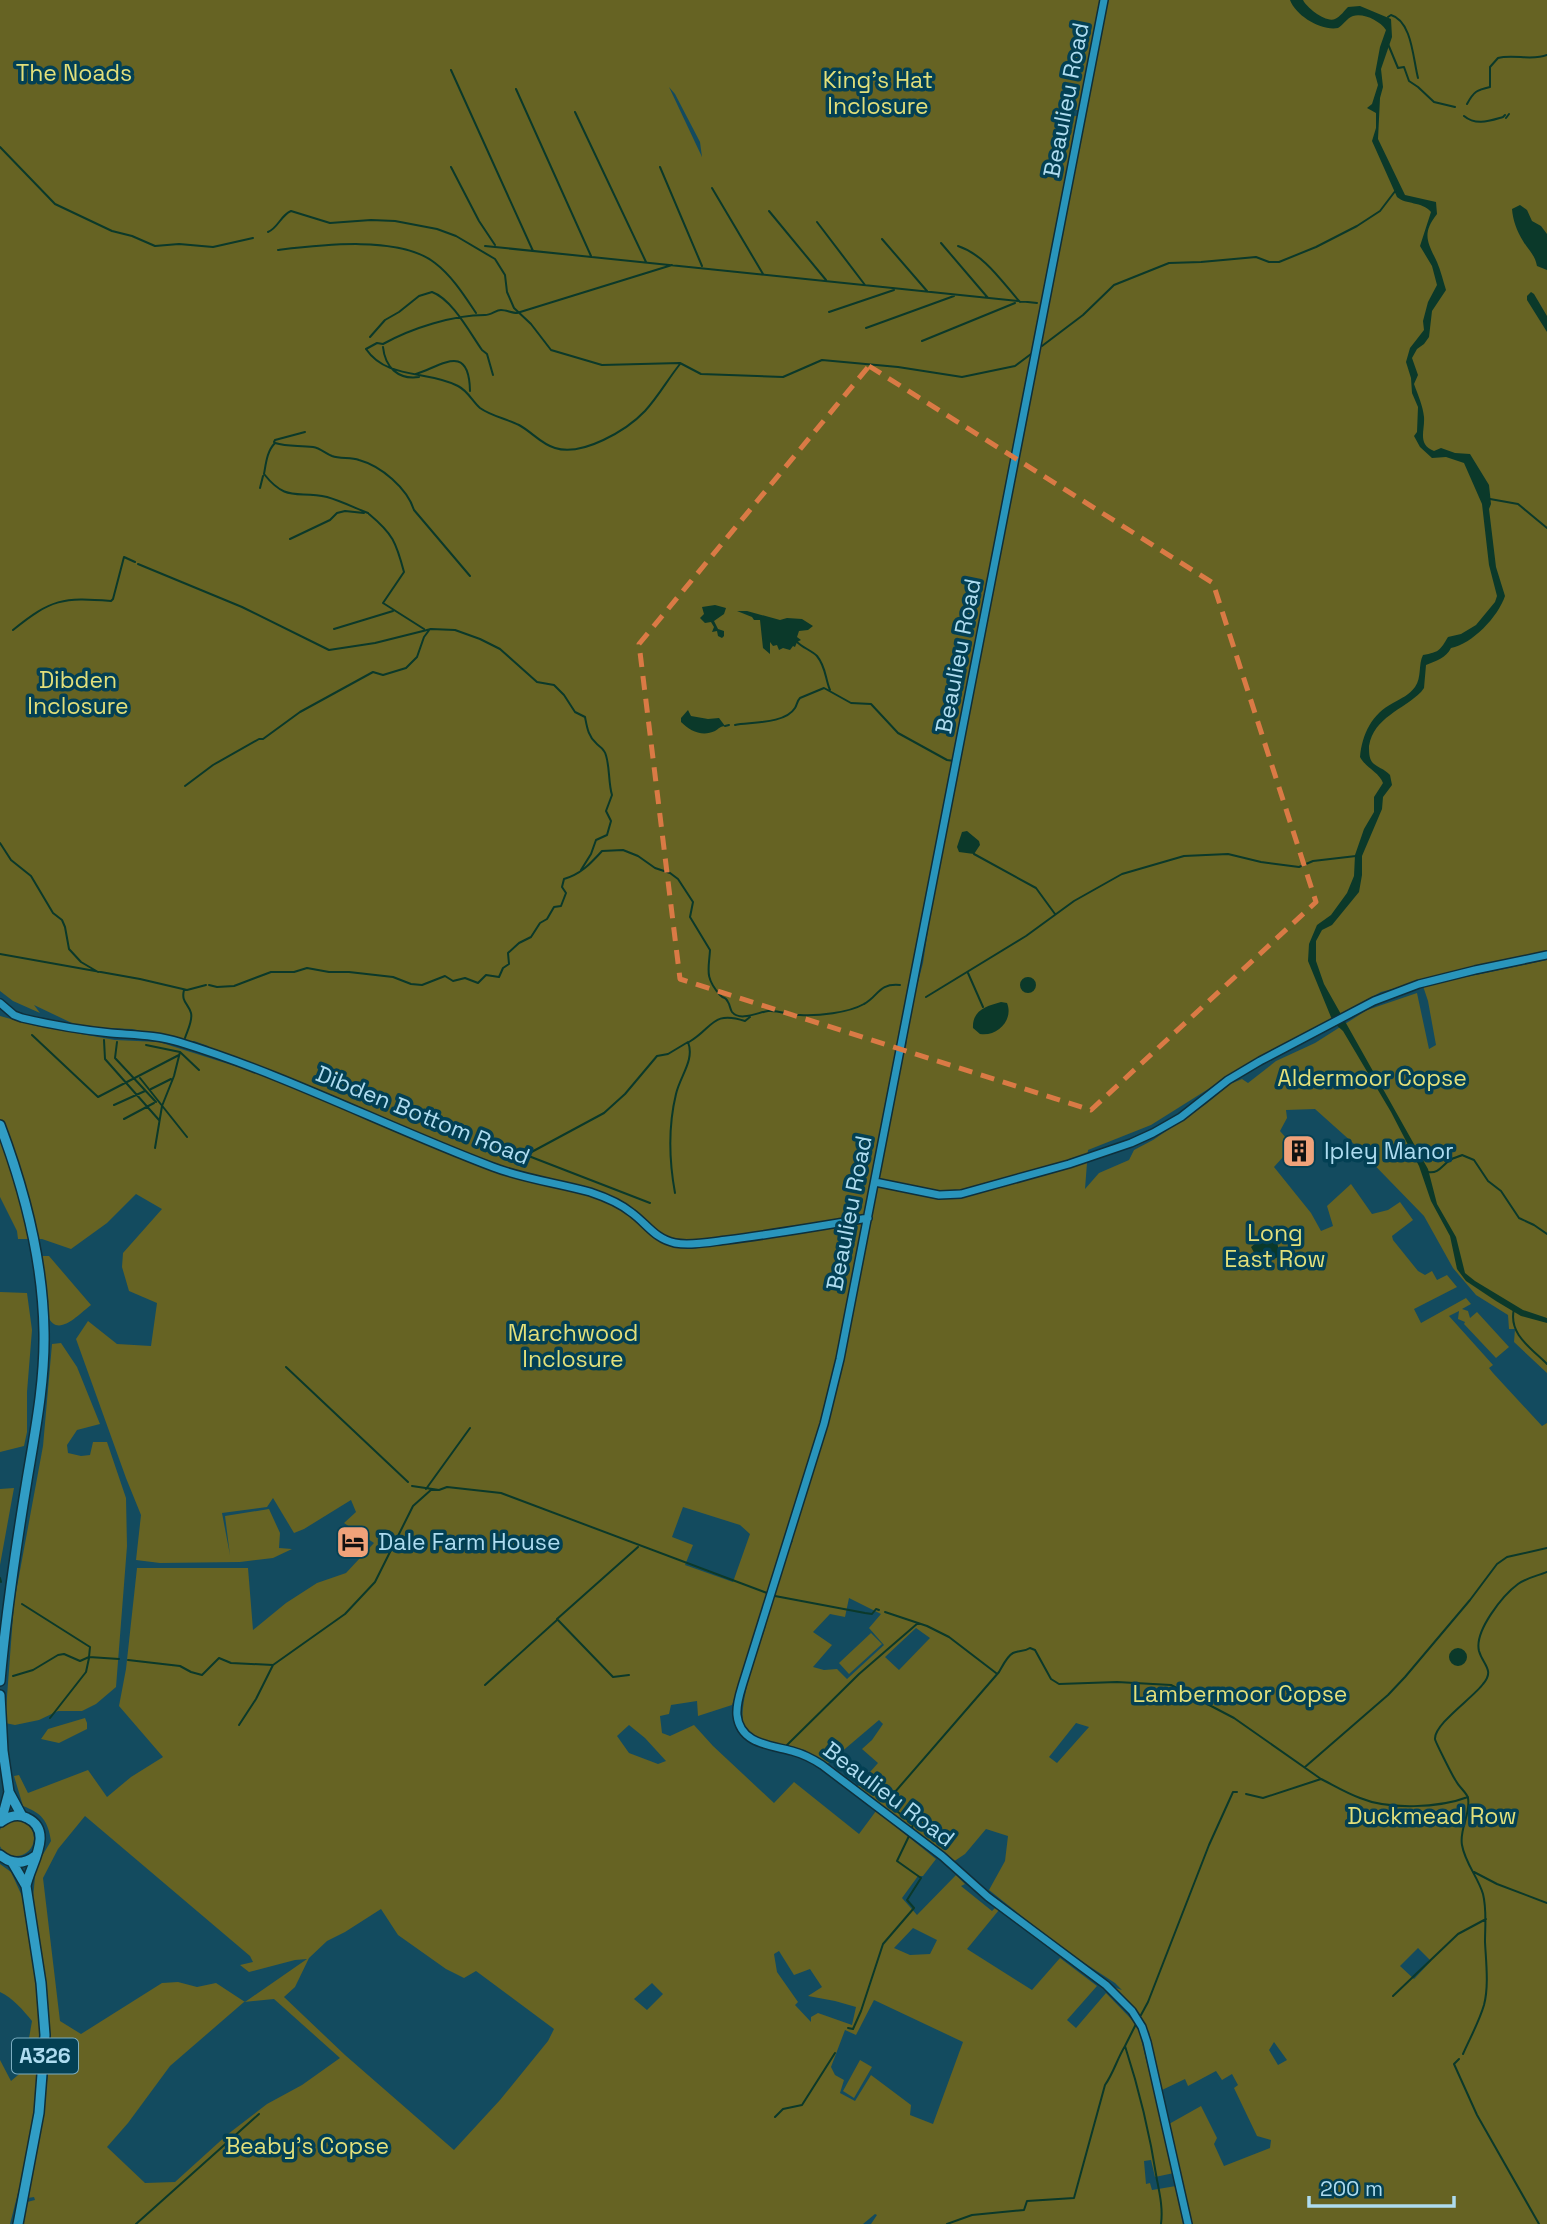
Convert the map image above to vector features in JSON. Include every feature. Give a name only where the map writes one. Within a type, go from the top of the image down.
[{"type":"main road","points":[[0,1125],[22,1186],[32,1227],[44,1333],[41,1394],[6,1607],[0,1681]]},
{"type":"main road","points":[[0,1695],[3,1751],[9,1792],[22,1816]]},
{"type":"main road","points":[[1,1822],[9,1792]]},
{"type":"main road","points":[[0,1855],[12,1862],[25,1862],[36,1854],[40,1847],[40,1831],[36,1824],[15,1815],[1,1822]]},
{"type":"main road","name":"A326","points":[[26,1886],[36,1854]]},
{"type":"main road","name":"A326","points":[[12,1862],[26,1886],[41,1983],[45,2035],[40,2113],[18,2224]]},
{"type":"street","name":"Beaulieu Road","points":[[1104,0],[830,1402],[737,1706],[739,1726],[744,1733],[756,1742],[805,1755],[822,1765],[933,1850],[988,1898],[1106,1985],[1132,2011],[1147,2042],[1188,2224]]},
{"type":"street","points":[[875,1182],[939,1195],[961,1194],[1042,1172],[1131,1143],[1181,1117],[1228,1080],[1260,1061],[1374,1001],[1419,984],[1547,955]]},
{"type":"street","name":"Dibden Bottom Road","points":[[0,1003],[22,1018],[81,1029],[177,1041],[211,1053],[301,1086],[494,1168],[582,1190],[610,1200],[631,1211],[654,1234],[666,1241],[683,1244],[706,1242],[868,1218]]},
{"type":"highlighted area","points":[[869,366],[1213,583],[1316,902],[1091,1110],[680,979],[639,644]]},
{"type":"green space","points":[[0,0],[1102,0],[1082,110],[1071,110],[1071,115],[1081,117],[898,1055],[906,1047],[909,1016],[923,963],[938,865],[1107,0],[1547,0],[1547,951],[1381,992],[1237,1071],[1151,1125],[1088,1150],[1085,1189],[1099,1173],[1129,1160],[1134,1150],[1206,1104],[1230,1084],[1242,1079],[1248,1083],[1276,1061],[1315,1043],[1367,1010],[1417,993],[1429,1049],[1436,1045],[1423,986],[1547,960],[1547,1373],[1514,1342],[1515,1329],[1509,1329],[1508,1315],[1476,1295],[1453,1268],[1424,1216],[1353,1143],[1315,1109],[1286,1110],[1287,1118],[1280,1131],[1293,1146],[1274,1167],[1311,1213],[1321,1231],[1333,1226],[1327,1206],[1351,1184],[1372,1214],[1388,1210],[1400,1202],[1413,1220],[1392,1236],[1393,1240],[1418,1271],[1425,1275],[1432,1271],[1437,1280],[1447,1275],[1457,1287],[1414,1309],[1421,1323],[1466,1298],[1471,1304],[1462,1309],[1468,1311],[1470,1318],[1477,1312],[1509,1347],[1496,1358],[1465,1322],[1458,1319],[1459,1311],[1449,1316],[1493,1365],[1489,1368],[1493,1373],[1542,1426],[1547,1423],[1547,2224],[1192,2224],[1169,2124],[1201,2106],[1217,2138],[1214,2144],[1224,2166],[1270,2148],[1271,2140],[1257,2136],[1234,2088],[1238,2085],[1232,2074],[1222,2080],[1216,2071],[1188,2086],[1185,2079],[1162,2090],[1149,2032],[1110,1986],[1122,1990],[1066,1951],[989,1890],[1005,1861],[1008,1836],[986,1829],[965,1854],[953,1862],[912,1828],[856,1788],[878,1763],[862,1749],[883,1724],[879,1720],[826,1765],[805,1750],[758,1739],[744,1727],[743,1705],[766,1626],[762,1623],[786,1553],[793,1541],[786,1536],[732,1705],[698,1716],[697,1701],[671,1705],[669,1714],[660,1716],[662,1733],[670,1736],[694,1725],[774,1803],[794,1782],[859,1834],[876,1811],[936,1859],[923,1876],[918,1876],[902,1898],[917,1915],[956,1875],[965,1884],[961,1886],[992,1911],[995,1908],[999,1910],[967,1949],[1032,1990],[1060,1958],[1097,1986],[1067,2020],[1076,2028],[1106,1993],[1136,2024],[1139,2031],[1174,2173],[1155,2177],[1151,2160],[1144,2161],[1146,2184],[1150,2183],[1152,2190],[1176,2186],[1183,2224],[871,2224],[877,2215],[875,2214],[863,2224],[23,2224],[27,2202],[35,2200],[34,2197],[28,2198],[50,2063],[50,2034],[33,1898],[36,1866],[51,1841],[43,1818],[23,1806],[14,1776],[19,1775],[28,1793],[88,1770],[107,1797],[131,1777],[163,1757],[119,1706],[126,1669],[137,1568],[248,1568],[253,1630],[286,1603],[317,1583],[346,1573],[374,1543],[344,1523],[356,1512],[351,1500],[294,1533],[273,1498],[267,1507],[222,1513],[230,1555],[225,1516],[269,1509],[280,1533],[279,1548],[292,1549],[273,1558],[240,1562],[160,1563],[136,1560],[141,1515],[76,1339],[88,1321],[117,1344],[151,1346],[157,1303],[129,1291],[122,1267],[123,1253],[162,1209],[136,1194],[107,1223],[71,1249],[42,1239],[18,1239],[17,1231],[0,1197],[0,1016],[36,1026],[115,1040],[159,1042],[238,1067],[240,1062],[194,1041],[187,1042],[132,1029],[76,1025],[34,1005],[40,1013],[13,1001],[0,991]],"holes":[[[669,87],[700,142],[702,157]],[[683,1507],[740,1525],[750,1534],[733,1582],[685,1565],[693,1545],[672,1537]],[[849,1598],[881,1614],[869,1628],[884,1645],[847,1679],[837,1669],[813,1667],[832,1645],[813,1632],[830,1614],[845,1617]],[[916,1628],[930,1638],[899,1670],[885,1657]],[[1076,1723],[1089,1727],[1057,1763],[1049,1757]],[[629,1725],[666,1761],[658,1764],[629,1753],[617,1736]],[[85,1816],[250,1956],[253,1962],[240,1965],[249,1972],[307,1959],[245,2002],[216,1983],[197,1987],[178,1982],[162,1983],[81,2034],[60,2021],[43,1878],[58,1849]],[[381,1909],[398,1935],[446,1969],[464,1978],[476,1971],[554,2029],[548,2041],[500,2100],[454,2150],[345,2055],[284,1997],[295,1987],[309,1958],[327,1941]],[[913,1928],[937,1940],[930,1954],[910,1955],[894,1948]],[[1418,1948],[1431,1961],[1414,1979],[1400,1966]],[[779,1951],[794,1975],[810,1969],[822,1987],[808,1996],[856,2007],[852,2025],[818,2013],[811,2017],[811,2022],[795,2005],[798,2002],[777,1972],[774,1954]],[[652,1983],[663,1994],[647,2010],[634,1999]],[[274,1999],[340,2058],[302,2085],[267,2104],[228,2134],[175,2182],[145,2183],[107,2147],[170,2066],[245,2002]],[[874,2000],[963,2042],[933,2124],[910,2115],[911,2105],[871,2075],[855,2101],[840,2093],[844,2080],[835,2075],[831,2067],[845,2030],[856,2035]],[[1274,2042],[1287,2060],[1278,2065],[1269,2050]]]},
{"type":"green space","points":[[41,1256],[49,1256],[91,1305],[62,1325],[52,1322],[48,1316]]},
{"type":"green space","points":[[0,1292],[27,1293],[32,1330],[24,1446],[0,1452]]},
{"type":"green space","points":[[61,1343],[77,1367],[100,1424],[77,1430],[67,1445],[68,1453],[90,1455],[93,1442],[107,1442],[126,1498],[127,1546],[116,1687],[96,1704],[82,1711],[58,1711],[39,1720],[15,1725],[5,1723],[14,1603],[43,1446],[52,1344]]},
{"type":"green space","points":[[14,1488],[0,1565],[0,1489]]},
{"type":"green space","points":[[871,1633],[882,1644],[849,1674],[839,1663]]},
{"type":"green space","points":[[85,1718],[87,1729],[59,1743],[41,1739],[48,1729]]},
{"type":"green space","points":[[16,1820],[28,1826],[34,1838],[28,1850],[16,1856],[4,1850],[-2,1838],[4,1826]]},
{"type":"green space","points":[[0,1864],[11,1872],[22,1896],[42,2035],[39,2088],[29,2150],[10,2224],[0,2224],[0,2060],[11,2081],[31,2064],[27,2059],[17,2059],[11,2054],[18,2045],[28,2044],[32,2021],[0,1992]]},
{"type":"green space","points":[[860,2060],[872,2067],[854,2098],[843,2091]]},
{"type":"shaded area","points":[[1290,0],[1303,0],[1313,11],[1331,20],[1348,7],[1360,6],[1391,19],[1392,37],[1381,69],[1383,87],[1378,139],[1405,195],[1436,202],[1437,214],[1429,227],[1428,238],[1446,290],[1432,311],[1429,337],[1412,358],[1418,375],[1414,384],[1423,413],[1423,437],[1425,445],[1434,451],[1441,448],[1470,454],[1489,485],[1496,567],[1505,596],[1497,612],[1475,635],[1451,648],[1440,659],[1426,665],[1424,688],[1421,692],[1383,721],[1372,736],[1369,746],[1371,760],[1390,775],[1392,785],[1383,797],[1382,809],[1362,856],[1359,892],[1332,925],[1322,930],[1316,941],[1316,961],[1324,984],[1428,1169],[1437,1204],[1456,1237],[1465,1273],[1523,1310],[1547,1318],[1547,1323],[1521,1316],[1496,1301],[1466,1281],[1457,1269],[1450,1236],[1431,1201],[1419,1166],[1343,1031],[1333,1022],[1308,961],[1309,944],[1317,925],[1331,915],[1347,893],[1354,876],[1355,855],[1364,829],[1374,812],[1374,797],[1383,783],[1360,757],[1369,726],[1379,713],[1415,687],[1423,655],[1441,648],[1448,637],[1461,634],[1476,625],[1497,596],[1489,565],[1482,504],[1464,463],[1446,457],[1432,458],[1420,447],[1414,436],[1417,432],[1418,407],[1412,393],[1406,362],[1410,348],[1424,330],[1423,321],[1428,302],[1437,285],[1432,266],[1420,246],[1431,212],[1423,206],[1397,197],[1372,141],[1376,128],[1376,113],[1367,108],[1372,104],[1378,85],[1375,74],[1386,30],[1371,18],[1357,15],[1338,28],[1317,25],[1303,17]]},
{"type":"shaded area","points":[[1520,205],[1527,210],[1532,221],[1541,226],[1547,234],[1547,270],[1537,266],[1517,230],[1512,209]]},
{"type":"shaded area","points":[[1531,292],[1547,316],[1547,332],[1527,300]]},
{"type":"shaded area","points":[[715,605],[726,608],[724,614],[714,621],[718,629],[724,631],[722,638],[717,631],[712,632],[714,627],[711,622],[705,623],[700,618],[704,614],[702,607]]},
{"type":"shaded area","points":[[737,611],[780,620],[802,619],[813,626],[799,631],[797,637],[801,640],[790,650],[779,650],[777,645],[773,646],[770,642],[770,654],[763,648],[760,620],[754,620]]},
{"type":"shaded area","points":[[688,710],[691,716],[719,718],[725,726],[705,733],[692,730],[681,722]]},
{"type":"shaded area","points":[[967,831],[979,841],[980,845],[974,854],[959,852],[957,847],[962,832]]},
{"type":"shaded area","points":[[1028,977],[1036,985],[1028,993],[1020,985]]},
{"type":"shaded area","points":[[1001,1002],[1007,1003],[1009,1009],[1006,1021],[992,1033],[980,1034],[973,1028],[975,1017],[986,1007]]},
{"type":"shaded area","points":[[1268,1233],[1275,1238],[1279,1251],[1278,1257],[1270,1261],[1257,1258],[1251,1247]]},
{"type":"shaded area","points":[[1458,1648],[1464,1651],[1467,1657],[1464,1663],[1458,1666],[1452,1663],[1449,1657],[1452,1651]]},
{"type":"waterway","points":[[1388,17],[1391,15],[1398,19],[1407,33],[1418,78]]},
{"type":"waterway","points":[[1388,44],[1398,68],[1404,67],[1409,81],[1434,102],[1455,107]]},
{"type":"waterway","points":[[1467,104],[1476,92],[1490,87],[1490,67],[1498,58],[1547,55]]},
{"type":"waterway","points":[[451,70],[533,251]]},
{"type":"waterway","points":[[516,89],[591,256]]},
{"type":"waterway","points":[[575,112],[646,262]]},
{"type":"waterway","points":[[1506,118],[1509,114]]},
{"type":"waterway","points":[[1464,116],[1483,122],[1505,115]]},
{"type":"waterway","points":[[0,147],[55,204],[112,231],[155,246],[179,244],[213,247],[253,238]]},
{"type":"waterway","points":[[451,167],[479,221],[495,245]]},
{"type":"waterway","points":[[660,167],[702,266]]},
{"type":"waterway","points":[[712,188],[763,274]]},
{"type":"waterway","points":[[1042,346],[1083,315],[1114,285],[1169,263],[1256,257],[1269,262],[1279,262],[1357,226],[1380,211],[1396,190]]},
{"type":"waterway","points":[[268,232],[291,211],[330,223],[395,221],[437,229],[456,236],[495,259],[505,275],[507,292],[514,308],[531,324],[551,350],[602,365],[680,363],[701,374],[783,377],[822,360],[898,367],[962,377],[1015,366],[1031,354]]},
{"type":"waterway","points":[[769,211],[826,280]]},
{"type":"waterway","points":[[817,222],[865,285]]},
{"type":"waterway","points":[[882,239],[927,291]]},
{"type":"waterway","points":[[941,243],[988,298]]},
{"type":"waterway","points":[[278,250],[359,244],[402,248],[435,263],[457,286],[476,313]]},
{"type":"waterway","points":[[485,246],[1037,303]]},
{"type":"waterway","points":[[958,246],[985,262],[1020,302]]},
{"type":"waterway","points":[[672,265],[517,313],[499,310],[487,315],[460,317],[433,324],[366,349],[385,366],[458,386],[484,411],[519,425],[550,446],[566,450],[591,445],[627,426],[650,406],[680,364]]},
{"type":"waterway","points":[[829,312],[894,290]]},
{"type":"waterway","points":[[370,337],[385,320],[419,296],[432,292],[447,302],[460,317],[487,354],[493,375]]},
{"type":"waterway","points":[[866,328],[954,296]]},
{"type":"waterway","points":[[922,341],[1015,303]]},
{"type":"waterway","points":[[383,347],[387,361],[394,371],[405,376],[419,377]]},
{"type":"waterway","points":[[416,374],[445,363],[460,362],[465,367],[470,391]]},
{"type":"waterway","points":[[274,442],[305,432]]},
{"type":"waterway","points":[[368,513],[327,497],[293,494],[279,489],[264,474],[272,446],[275,443],[316,448],[332,456],[356,459],[376,467],[406,494],[414,510],[470,576]]},
{"type":"waterway","points":[[260,488],[263,476]]},
{"type":"waterway","points":[[1490,499],[1518,504],[1547,528]]},
{"type":"waterway","points":[[290,539],[330,520],[337,513],[364,513]]},
{"type":"waterway","points":[[369,514],[393,539],[404,572],[383,603],[424,629]]},
{"type":"waterway","points":[[13,630],[58,602],[81,599],[111,601],[124,557],[135,562]]},
{"type":"waterway","points":[[138,564],[242,607],[329,650],[375,643],[431,629],[455,630],[500,649],[537,682],[554,685],[575,712],[585,717],[587,728],[593,740],[604,751],[608,765],[612,795],[606,811],[611,821],[607,835],[596,840],[581,870]]},
{"type":"waterway","points":[[334,629],[393,611]]},
{"type":"waterway","points":[[185,786],[213,765],[263,739],[300,712],[373,672],[383,675],[406,668],[417,657],[430,629]]},
{"type":"waterway","points":[[797,642],[820,660],[830,690]]},
{"type":"waterway","points":[[735,725],[784,717],[795,708],[800,698],[824,688],[851,703],[871,704],[898,733],[947,760],[954,761]]},
{"type":"waterway","points":[[725,726],[729,725]]},
{"type":"waterway","points":[[0,843],[11,860],[31,876],[53,913],[62,920],[69,949],[81,962],[98,972]]},
{"type":"waterway","points":[[209,985],[234,986],[271,972],[294,972],[307,968],[393,977],[422,985],[445,976],[453,981],[465,978],[478,983],[486,975],[499,977],[503,968],[509,964],[508,953],[531,937],[554,907],[561,906],[566,893],[562,887],[564,879],[580,871],[602,851],[623,850],[678,879],[693,902],[690,917],[710,950],[709,973],[712,983],[729,1003],[735,1015],[745,1016],[768,1011],[796,1015],[841,1012],[864,1004],[887,986],[900,985]]},
{"type":"waterway","points":[[974,854],[1036,888],[1055,914]]},
{"type":"waterway","points":[[926,997],[1026,936],[1074,901],[1122,874],[1184,856],[1228,854],[1299,867],[1313,861],[1356,856]]},
{"type":"waterway","points":[[0,954],[187,990],[206,985]]},
{"type":"waterway","points":[[968,973],[983,1007]]},
{"type":"waterway","points":[[184,990],[184,1000],[191,1016],[185,1038]]},
{"type":"waterway","points":[[689,1042],[719,1019],[734,1018],[745,1021],[750,1017]]},
{"type":"waterway","points":[[32,1035],[98,1097],[179,1055]]},
{"type":"waterway","points":[[104,1040],[105,1059],[159,1120]]},
{"type":"waterway","points":[[117,1042],[115,1058],[156,1102]]},
{"type":"waterway","points":[[650,1203],[526,1155],[604,1113],[625,1094],[657,1056],[668,1054],[688,1042],[690,1055],[676,1094],[672,1119],[671,1156],[675,1193]]},
{"type":"waterway","points":[[146,1045],[180,1052],[162,1106],[155,1148]]},
{"type":"waterway","points":[[180,1052],[199,1070]]},
{"type":"waterway","points":[[140,1078],[187,1137]]},
{"type":"waterway","points":[[151,1089],[171,1079]]},
{"type":"waterway","points":[[114,1105],[145,1091]]},
{"type":"waterway","points":[[124,1119],[154,1103]]},
{"type":"waterway","points":[[1428,1172],[1435,1172],[1462,1155],[1474,1160],[1488,1181],[1501,1191],[1519,1218],[1547,1234]]},
{"type":"waterway","points":[[1276,1241],[1298,1233]]},
{"type":"waterway","points":[[1514,1309],[1514,1326],[1522,1340],[1547,1364]]},
{"type":"waterway","points":[[286,1367],[408,1482]]},
{"type":"waterway","points":[[426,1489],[470,1428]]},
{"type":"waterway","points":[[412,1486],[501,1493],[767,1593]]},
{"type":"waterway","points":[[128,1660],[180,1666],[202,1675],[219,1658],[231,1663],[273,1665],[345,1614],[375,1582],[413,1506],[432,1489]]},
{"type":"waterway","points":[[629,1675],[613,1677],[557,1619],[638,1547]]},
{"type":"waterway","points":[[1305,1767],[1388,1695],[1470,1600],[1497,1564],[1507,1557],[1547,1548]]},
{"type":"waterway","points":[[1463,2054],[1486,1998],[1485,1906],[1481,1888],[1462,1845],[1468,1798],[1441,1752],[1435,1739],[1436,1733],[1488,1675],[1479,1651],[1479,1643],[1491,1614],[1518,1584],[1547,1572]]},
{"type":"waterway","points":[[0,1578],[1,1582]]},
{"type":"waterway","points":[[775,1596],[872,1614],[876,1609],[879,1610]]},
{"type":"waterway","points":[[22,1604],[90,1647],[89,1657],[119,1659]]},
{"type":"waterway","points":[[885,1612],[927,1626],[949,1637],[996,1673]]},
{"type":"waterway","points":[[485,1685],[557,1620]]},
{"type":"waterway","points":[[787,1745],[859,1674],[918,1623]]},
{"type":"waterway","points":[[912,1828],[913,1824],[888,1804],[888,1800],[1009,1657],[1015,1652],[1030,1648],[1035,1650],[1051,1679],[1059,1684],[1117,1682],[1171,1685],[1234,1718],[1321,1779]]},
{"type":"waterway","points":[[13,1676],[33,1670],[58,1655],[64,1654],[80,1661],[89,1657]]},
{"type":"waterway","points":[[50,1718],[86,1672],[89,1658]]},
{"type":"waterway","points":[[239,1725],[273,1665]]},
{"type":"waterway","points":[[1246,1794],[1263,1798],[1321,1779],[1372,1802],[1399,1806],[1429,1805],[1468,1797]]},
{"type":"waterway","points":[[1141,2015],[1209,1845],[1233,1792],[1237,1792]]},
{"type":"waterway","points":[[848,2028],[853,2029],[861,2011],[883,1944],[914,1908],[907,1900],[921,1878],[897,1861],[909,1836]]},
{"type":"waterway","points":[[1474,1872],[1547,1903]]},
{"type":"waterway","points":[[1393,1996],[1458,1934],[1486,1919]]},
{"type":"waterway","points":[[1136,2024],[1125,2046],[1151,2146],[1161,2202],[1161,2224]]},
{"type":"waterway","points":[[947,2224],[972,2215],[1024,2210],[1027,2201],[1074,2198],[1105,2085],[1125,2046]]},
{"type":"waterway","points":[[775,2117],[783,2109],[802,2105],[835,2053]]},
{"type":"waterway","points":[[1459,2059],[1454,2064],[1477,2115],[1539,2224]]},
{"type":"waterway","points":[[136,2224],[259,2114]]},
{"type":"place","name":"Ipley Manor","points":[[1299,1151]]},
{"type":"place","name":"Dale Farm House","points":[[353,1542]]},
{"type":"park label","name":"The Noads","points":[[74,73]]},
{"type":"park label","name":"King's Hat Inclosure","points":[[878,93]]},
{"type":"park label","name":"Dibden Inclosure","points":[[78,693]]},
{"type":"park label","name":"Aldermoor Copse","points":[[1372,1078]]},
{"type":"park label","name":"Long East Row","points":[[1275,1246]]},
{"type":"park label","name":"Marchwood Inclosure","points":[[573,1346]]},
{"type":"park label","name":"Lambermoor Copse","points":[[1240,1694]]},
{"type":"park label","name":"Duckmead Row","points":[[1432,1816]]},
{"type":"park label","name":"Beaby's Copse","points":[[307,2146]]}]
